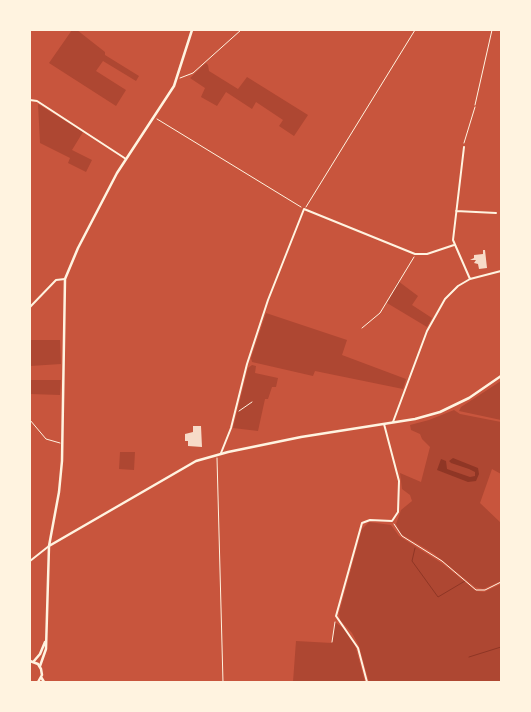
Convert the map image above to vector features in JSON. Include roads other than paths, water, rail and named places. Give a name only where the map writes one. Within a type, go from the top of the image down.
[{"type":"street","points":[[44,682],[41,677],[40,666],[44,656],[49,546],[60,492],[63,443],[65,279],[78,248],[126,159],[154,118],[177,78],[192,30]]},
{"type":"street","points":[[30,100],[37,101],[126,159]]},
{"type":"street","points":[[464,147],[456,211],[454,246],[470,279]]},
{"type":"street","points":[[221,453],[268,300],[304,209],[416,254],[427,254],[454,246]]},
{"type":"street","points":[[456,211],[496,213]]},
{"type":"street","points":[[393,422],[428,330],[450,293],[470,279],[501,271]]},
{"type":"street","points":[[30,308],[56,280],[65,279]]},
{"type":"street","points":[[30,560],[49,546],[182,468],[221,453],[301,437],[415,419],[440,412],[486,388],[501,376]]},
{"type":"street","points":[[367,682],[358,648],[337,616],[362,523],[370,520],[392,521],[398,512],[400,487],[384,424]]},
{"type":"street","points":[[40,666],[32,661],[40,654],[45,641]]},
{"type":"street","points":[[38,682],[41,677]]},
{"type":"waterway","points":[[415,548],[412,561],[438,597],[465,581]]},
{"type":"waterway","points":[[469,657],[501,647]]}]
